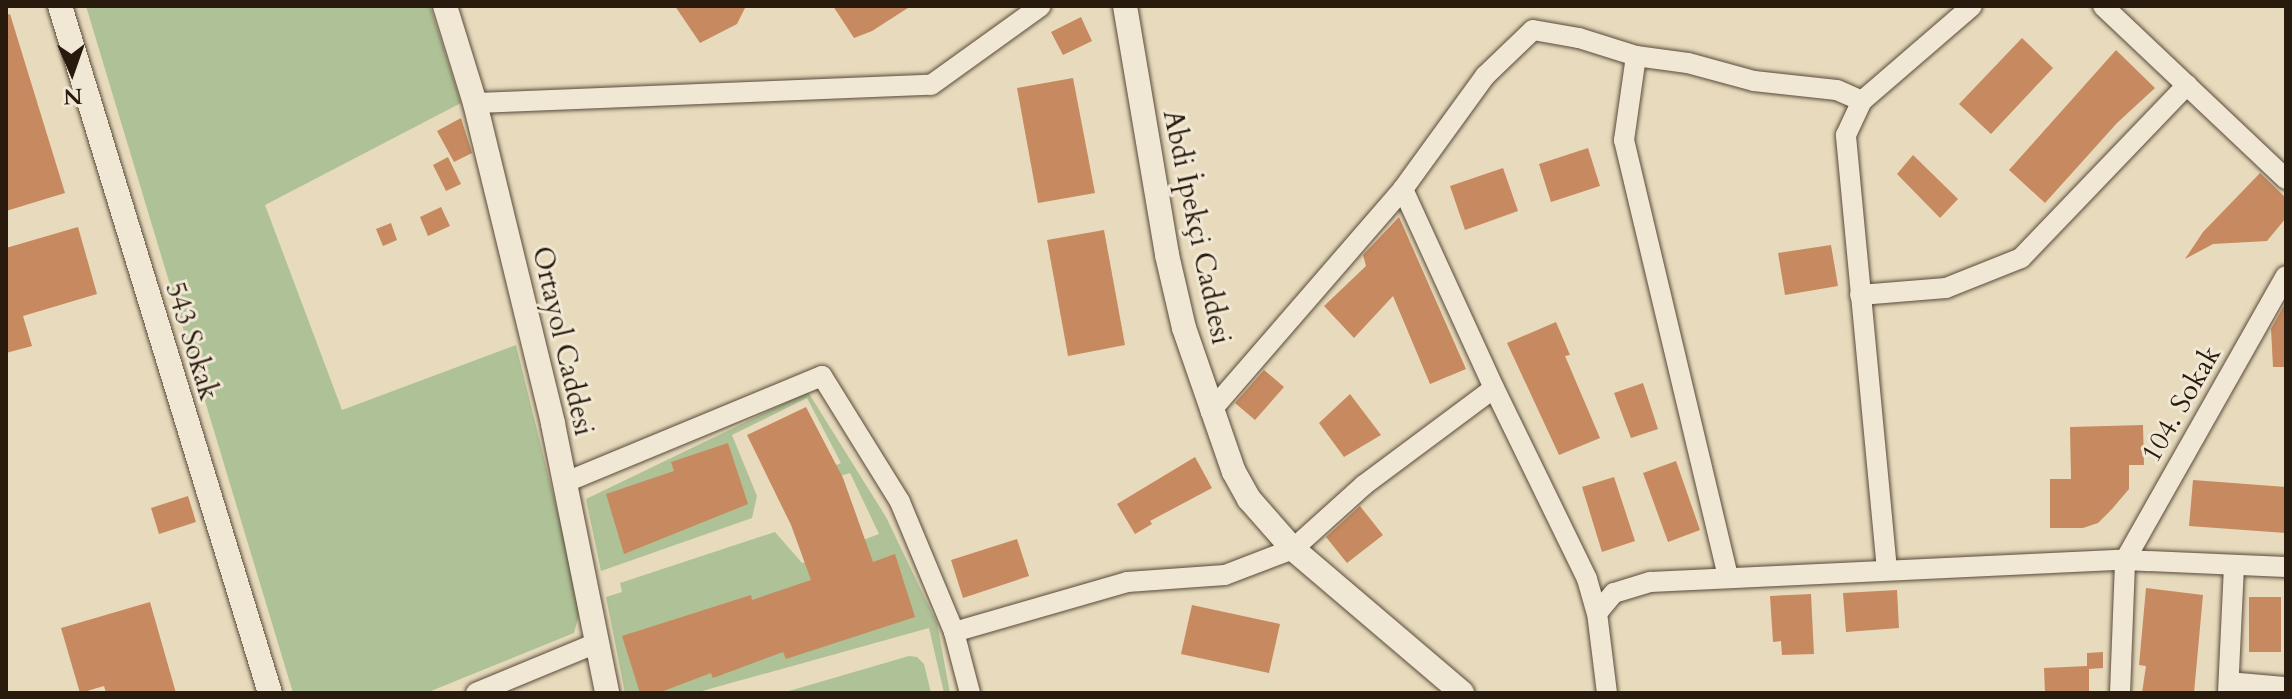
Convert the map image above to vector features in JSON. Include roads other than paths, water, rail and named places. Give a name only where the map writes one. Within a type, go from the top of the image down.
[{"type":"street","name":"543 Sokak","points":[[60,6],[270,693]]},
{"type":"street","name":"Ortayol Caddesi","points":[[445,6],[475,103],[566,482],[607,693]]},
{"type":"street","points":[[475,103],[931,85],[1041,6]]},
{"type":"street","name":"Abdi İpekçi Caddesi","points":[[1125,6],[1167,255],[1184,328],[1234,472],[1249,499],[1293,549],[1462,693]]},
{"type":"street","points":[[1887,570],[1846,135],[1862,101],[1972,6]]},
{"type":"street","points":[[2103,6],[2286,179]]},
{"type":"street","points":[[1211,411],[1403,189],[1485,76],[1533,30],[1579,38],[1636,56],[1688,63],[1754,81],[1837,90],[1862,101]]},
{"type":"street","points":[[1636,56],[1624,140],[1728,576]]},
{"type":"street","points":[[1860,295],[1946,288],[2021,258],[2187,85]]},
{"type":"street","points":[[1403,189],[1494,388],[1587,579],[1597,613],[1607,693]]},
{"type":"street","name":"104. Sokak","points":[[2125,560],[2286,276]]},
{"type":"street","points":[[566,482],[822,376],[900,502],[954,632],[970,693]]},
{"type":"street","points":[[954,632],[1127,582],[1225,575],[1293,549],[1364,485],[1494,388]]},
{"type":"street","points":[[1597,613],[1614,593],[1650,582],[1728,576],[2125,560],[2286,567]]},
{"type":"street","points":[[2120,693],[2125,560]]},
{"type":"street","points":[[2234,566],[2229,688],[2286,687]]},
{"type":"street","points":[[476,693],[597,643]]},
{"type":"street","points":[[2281,693],[2286,687]]}]
